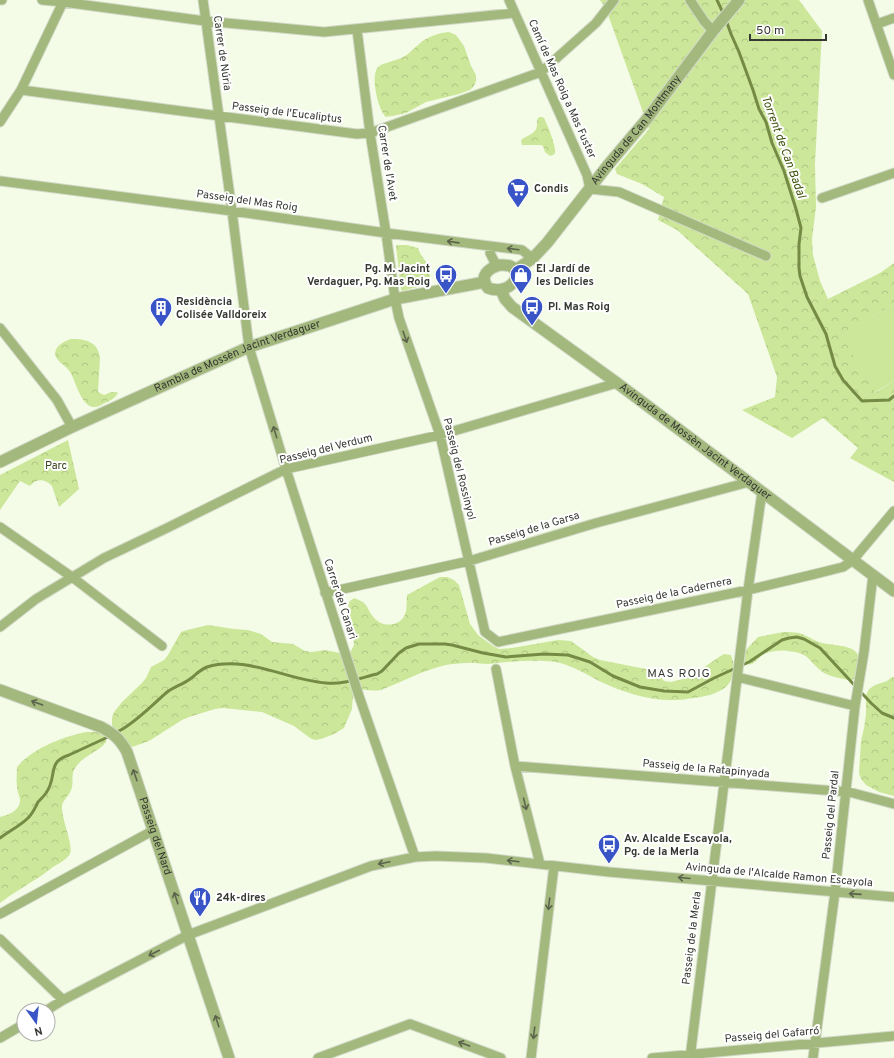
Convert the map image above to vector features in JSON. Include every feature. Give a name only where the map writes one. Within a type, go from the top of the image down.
[{"type":"street","points":[[42,0],[205,21],[324,32],[357,30],[514,13]]},
{"type":"street","name":"Carrer de Núria","points":[[203,0],[249,347]]},
{"type":"street","name":"Camí de Mas Roig a Mas Fuster","points":[[509,0],[587,175],[590,189]]},
{"type":"street","points":[[541,72],[596,23],[614,0]]},
{"type":"street","points":[[690,0],[704,21],[713,31]]},
{"type":"street","name":"Avinguda de Can Montmany","points":[[515,270],[532,259],[544,246],[646,120],[713,31],[739,0]]},
{"type":"street","points":[[868,0],[894,75]]},
{"type":"street","points":[[0,122],[21,90],[63,2]]},
{"type":"street","points":[[877,24],[894,18]]},
{"type":"street","name":"Carrer de l'Avet","points":[[357,30],[370,133],[395,299]]},
{"type":"street","name":"Passeig de l'Eucaliptus","points":[[21,90],[357,134],[370,133],[541,72]]},
{"type":"street","points":[[822,198],[894,173]]},
{"type":"street","name":"Passeig del Mas Roig","points":[[0,181],[522,250],[532,259]]},
{"type":"street","points":[[590,189],[619,192],[766,256]]},
{"type":"street","points":[[491,247],[490,253],[494,261],[494,267]]},
{"type":"street","points":[[508,265],[515,270],[515,281],[508,288],[496,290],[488,288],[485,278],[487,272],[494,267],[508,265]]},
{"type":"street","name":"Rambla de Mossèn Jacint Verdaguer","points":[[0,462],[72,427],[249,347],[395,299],[485,282]]},
{"type":"street","name":"Avinguda de Mossèn Jacint Verdaguer","points":[[501,290],[505,299],[512,307],[617,383],[894,591]]},
{"type":"street","name":"Passeig del Rossinyol","points":[[395,299],[399,318],[440,435],[484,632],[498,642]]},
{"type":"street","points":[[0,328],[57,400],[72,427]]},
{"type":"street","name":"Carrer del Canari","points":[[249,347],[348,664],[415,857]]},
{"type":"street","name":"Passeig del Verdum","points":[[0,627],[36,599],[104,558],[286,469],[440,435],[617,383]]},
{"type":"street","name":"Passeig de la Garsa","points":[[325,593],[469,561],[596,523],[749,482]]},
{"type":"street","name":"Passeig de la Merla","points":[[690,1056],[748,590],[762,492]]},
{"type":"street","points":[[853,560],[894,511]]},
{"type":"street","points":[[0,527],[72,576],[162,646]]},
{"type":"street","name":"Passeig de la Cadernera","points":[[498,642],[748,590],[842,567],[853,560]]},
{"type":"street","name":"Passeig del Pardal","points":[[813,1058],[835,892],[855,706],[864,652],[873,576]]},
{"type":"street","points":[[496,668],[515,766],[540,864]]},
{"type":"street","points":[[738,677],[855,706]]},
{"type":"street","name":"Passeig del Nard","points":[[0,690],[101,727],[112,733],[122,743],[127,752],[154,830],[229,1058]]},
{"type":"street","name":"Passeig de la Ratapinyada","points":[[515,766],[846,792],[894,804]]},
{"type":"street","points":[[0,914],[154,830]]},
{"type":"street","name":"Avinguda de l'Alcalde Ramon Escayola","points":[[56,1004],[188,935],[371,866],[415,857],[436,856],[486,858],[609,872],[894,897]]},
{"type":"street","points":[[531,1058],[554,866]]},
{"type":"street","points":[[0,939],[63,1000]]},
{"type":"street","points":[[318,1058],[410,1024],[501,1058]]},
{"type":"street","points":[[0,1038],[16,1029]]},
{"type":"street","name":"Passeig del Gafarró","points":[[652,1058],[690,1056],[894,1036]]},
{"type":"green space","points":[[600,0],[799,0],[822,31],[815,164],[816,207],[812,239],[813,255],[820,281],[828,299],[880,273],[894,263],[894,304],[842,335],[876,392],[894,381],[894,482],[850,458],[858,448],[823,418],[792,438],[742,410],[775,397],[777,377],[748,294],[677,230],[658,220],[664,197],[642,184],[617,174],[615,169],[649,129],[606,9]]},
{"type":"green space","points":[[449,32],[456,35],[464,46],[476,75],[474,86],[470,90],[459,94],[426,102],[406,113],[386,117],[380,108],[376,93],[375,78],[378,67],[382,64],[403,57],[421,42],[436,34]]},
{"type":"green space","points":[[539,117],[544,118],[549,130],[555,151],[554,155],[550,156],[545,152],[543,146],[541,145],[522,145],[522,139],[535,130]]},
{"type":"green space","points":[[397,245],[407,245],[418,248],[429,266],[430,279],[428,282],[418,287],[403,291],[401,290]]},
{"type":"green space","points":[[894,304],[894,381],[875,392],[841,335]]},
{"type":"green space","points":[[71,339],[90,342],[97,348],[100,358],[98,392],[104,395],[111,392],[118,393],[110,401],[95,407],[86,403],[70,372],[55,356],[56,350],[59,346]]},
{"type":"green space","name":"Parc","points":[[68,440],[79,489],[59,507],[52,486],[49,484],[41,480],[30,486],[20,481],[0,510],[0,475]]},
{"type":"green space","points":[[440,577],[447,577],[454,580],[459,585],[470,624],[478,635],[499,649],[558,640],[571,641],[593,657],[600,660],[656,671],[664,681],[671,682],[683,679],[724,654],[731,655],[734,667],[732,677],[727,686],[711,695],[677,700],[665,700],[646,697],[617,689],[573,668],[552,661],[524,661],[488,664],[459,663],[429,670],[381,690],[356,690],[353,696],[352,709],[344,728],[321,739],[315,740],[310,738],[294,726],[262,712],[223,708],[215,709],[182,720],[149,741],[132,747],[126,745],[114,731],[112,718],[114,712],[142,683],[151,667],[164,660],[181,632],[208,625],[248,630],[261,634],[272,642],[293,644],[305,651],[312,652],[325,650],[345,654],[351,651],[354,645],[353,632],[348,614],[349,602],[354,598],[362,601],[374,618],[379,622],[391,625],[399,622],[404,616],[406,612],[407,595]]},
{"type":"green space","points":[[783,632],[799,633],[822,643],[853,650],[859,658],[858,669],[854,679],[848,680],[824,673],[804,655],[788,651],[766,653],[754,663],[748,665],[745,664],[745,651],[758,637]]},
{"type":"green space","points":[[894,677],[894,796],[879,792],[866,785],[861,779],[859,773],[861,741],[866,714],[866,695],[869,689],[875,685],[887,681]]},
{"type":"green space","points":[[86,732],[99,732],[105,735],[106,742],[103,746],[77,765],[73,772],[71,790],[62,806],[63,817],[71,850],[70,854],[62,862],[0,903],[0,817],[14,811],[19,806],[20,799],[17,784],[17,767],[31,754],[48,744]]},
{"type":"waterway","name":"Torrent de Can Badal","points":[[717,0],[724,15]]},
{"type":"waterway","name":"Torrent de Can Badal","points":[[726,20],[759,109],[766,122],[796,209],[801,228],[799,244],[800,276],[807,297],[826,334],[835,366],[843,380],[862,401],[889,400],[894,396]]},
{"type":"waterway","points":[[119,731],[169,691],[187,681],[204,668],[222,664],[252,666],[311,681],[339,683],[377,674],[406,648],[419,644],[445,644],[506,657],[544,654],[568,655],[590,662],[613,676],[640,687],[664,691],[688,692],[749,662],[782,640],[797,637],[804,639],[820,648],[871,703],[882,713],[894,718]]},
{"type":"waterway","points":[[0,838],[22,824],[28,818],[49,787],[57,762],[62,758],[108,737]]},
{"type":"place","name":"Condis","points":[[518,208]]},
{"type":"place","name":"Pg. M. Jacint Verdaguer, Pg. Mas Roig","points":[[446,294]]},
{"type":"place","name":"El Jardí de les Delicies","points":[[521,294]]},
{"type":"place","name":"Pl. Mas Roig","points":[[532,326]]},
{"type":"place","name":"Residència Colisée Valldoreix","points":[[161,328]]},
{"type":"place","name":"Av. Alcalde Escayola, Pg. de la Merla","points":[[609,864]]},
{"type":"place","name":"24k-dires","points":[[200,918]]},
{"type":"district","name":"MAS ROIG","points":[[679,674]]}]
